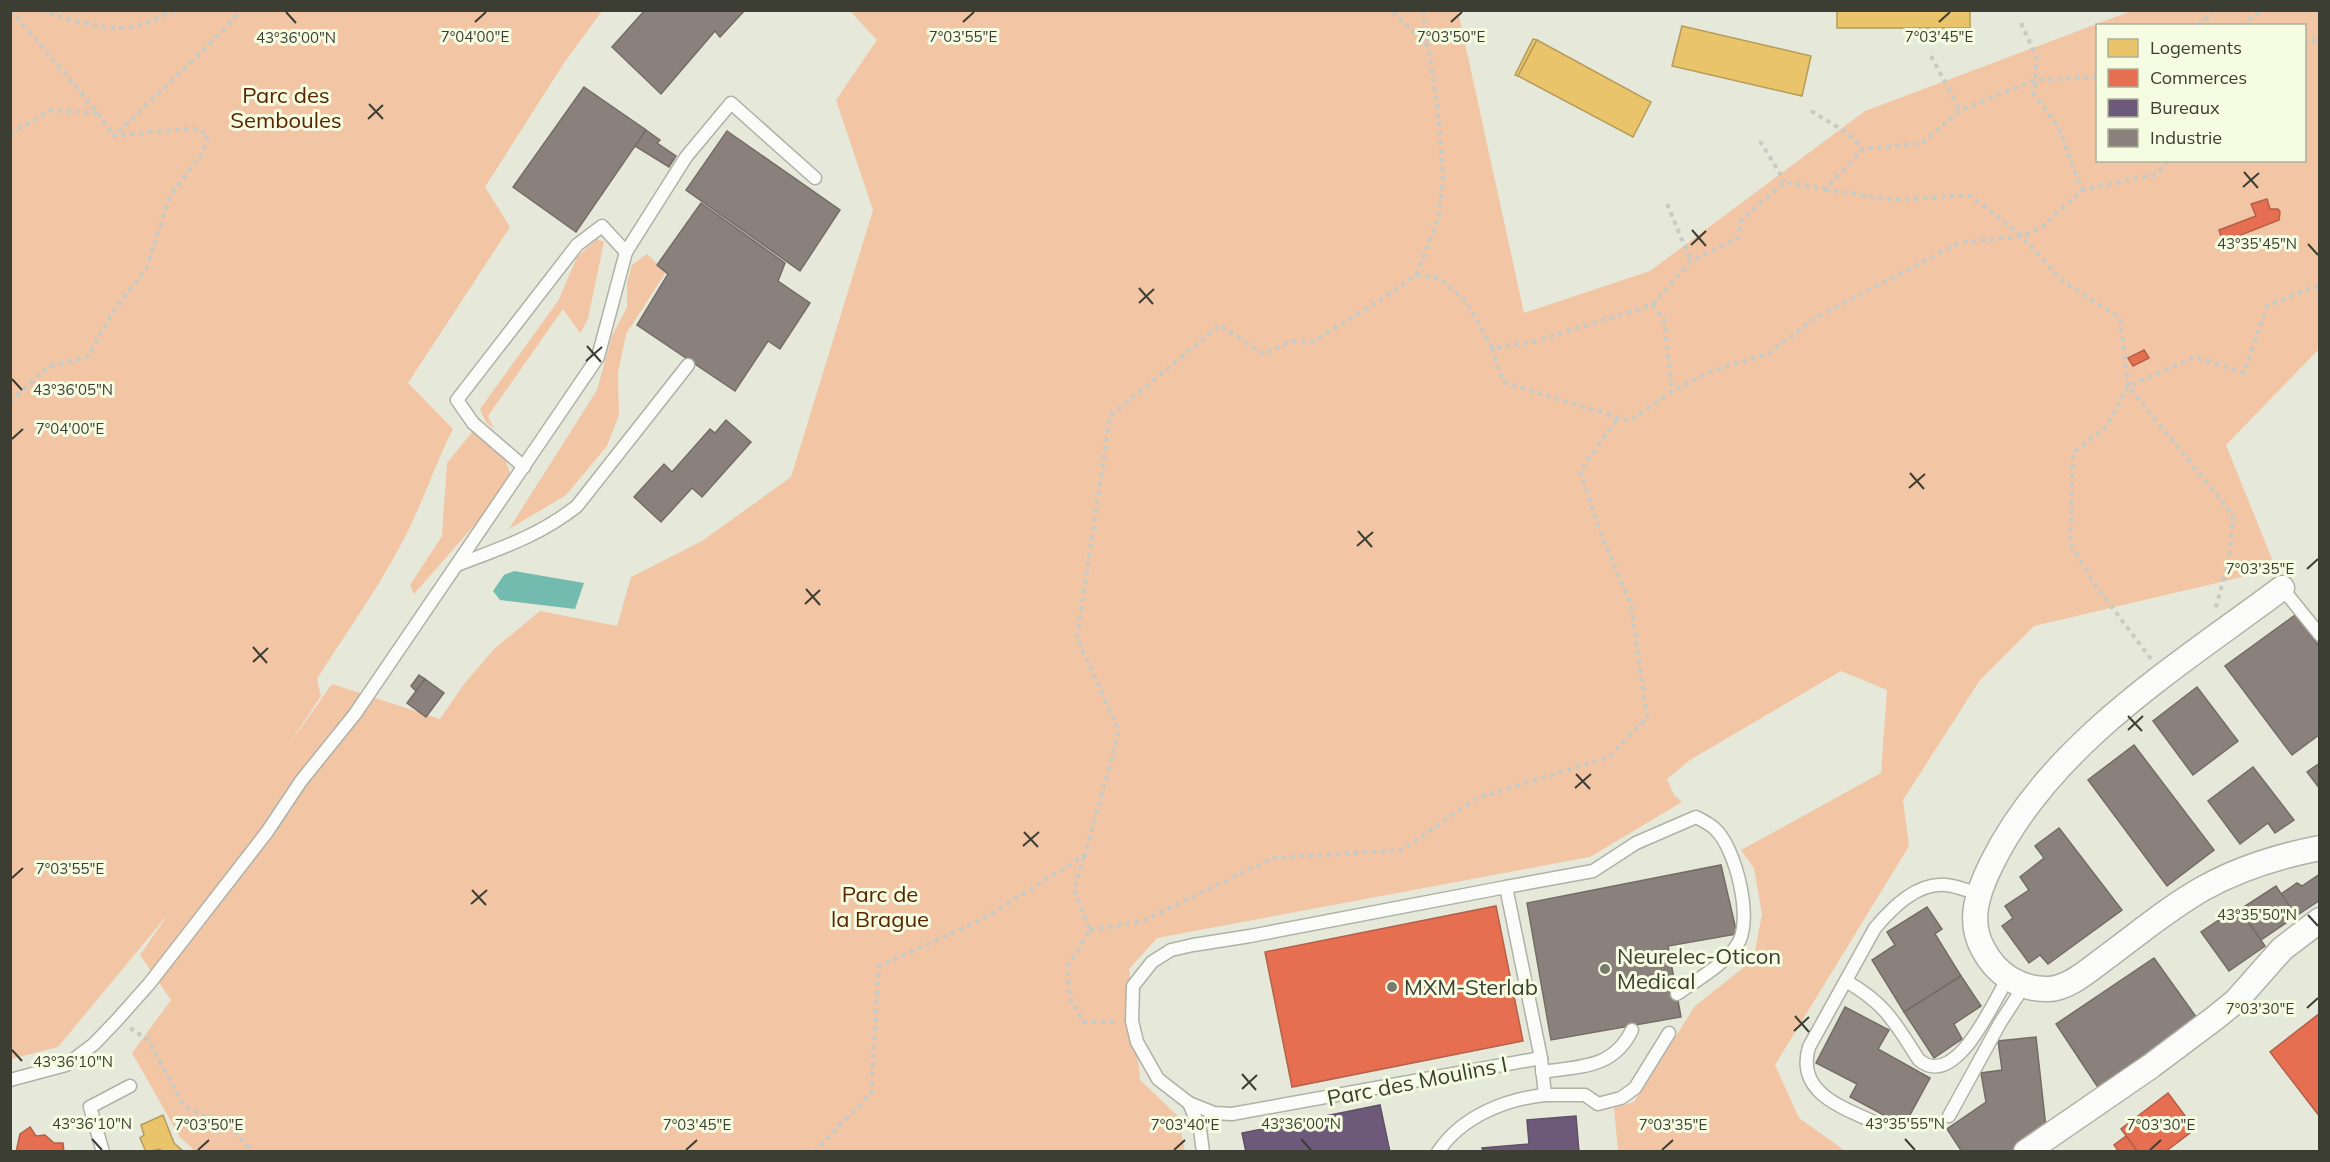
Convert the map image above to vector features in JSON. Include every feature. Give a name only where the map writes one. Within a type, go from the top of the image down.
[{"type":"street","points":[[2282,588],[2099,727],[2041,787],[2000,847],[1978,894],[1975,919],[1977,936],[1987,957],[2016,982],[2037,989],[2052,989],[2067,984],[2203,889],[2271,859],[2319,848]]},
{"type":"street","points":[[2026,1152],[2216,1018],[2236,1001],[2282,949],[2319,920]]},
{"type":"lane","points":[[10,1080],[66,1065],[94,1044],[117,1020],[149,984],[191,930],[267,832],[301,781],[355,714],[598,357],[626,252],[686,157],[731,104],[815,178]]},
{"type":"lane","points":[[524,467],[473,423],[457,400],[577,245],[602,226],[626,252]]},
{"type":"lane","points":[[457,565],[536,534],[577,506],[688,365]]},
{"type":"lane","points":[[2282,588],[2319,635]]},
{"type":"lane","points":[[1203,1152],[1200,1129],[1189,1103],[1158,1079],[1137,1042],[1132,1022],[1133,986],[1152,962],[1171,950],[1593,871],[1636,843],[1696,817],[1716,829],[1730,850],[1739,875],[1743,909],[1741,940],[1736,948],[1720,962],[1677,994]]},
{"type":"lane","points":[[1878,1124],[1824,1097],[1809,1079],[1806,1068],[1809,1047],[1875,928],[1890,911],[1903,901],[1931,887],[1946,885],[1978,894]]},
{"type":"lane","name":"Parc des Moulins I","points":[[1438,1152],[1455,1131],[1497,1106],[1523,1097],[1545,1095],[1541,1058],[1506,887]]},
{"type":"lane","points":[[1846,981],[1880,1004],[1919,1060],[1928,1067],[1938,1068],[1948,1064],[1968,1045],[2016,982]]},
{"type":"lane","points":[[1948,1116],[2000,1023],[2016,982]]},
{"type":"lane","points":[[1542,1072],[1600,1062],[1612,1056],[1625,1044],[1632,1030]]},
{"type":"lane","points":[[1545,1095],[1585,1095],[1598,1104],[1621,1098],[1635,1088],[1669,1033]]},
{"type":"lane","name":"Parc des Moulins I","points":[[1189,1103],[1214,1113],[1232,1114],[1541,1058]]},
{"type":"lane","points":[[102,1152],[90,1107],[130,1086]]},
{"type":"path","points":[[11,10],[98,113],[114,136]]},
{"type":"path","points":[[41,10],[57,17],[119,28],[150,21],[176,10]]},
{"type":"path","points":[[114,136],[225,29],[240,10]]},
{"type":"path","points":[[1391,10],[1428,46]]},
{"type":"path","points":[[1090,930],[1074,890],[1119,731],[1077,638],[1110,416],[1220,325],[1264,354],[1291,341],[1314,341],[1385,297],[1416,274],[1439,216],[1443,175],[1437,102],[1423,10]]},
{"type":"path","points":[[2199,24],[2204,23],[2212,10]]},
{"type":"path","points":[[2245,24],[2260,10]]},
{"type":"path","points":[[2251,19],[2255,24]]},
{"type":"path","points":[[2021,23],[2037,58],[2034,94],[2058,127],[2082,190]]},
{"type":"path","points":[[1931,56],[1960,110]]},
{"type":"path","points":[[1825,189],[1863,149],[1922,143],[1960,110],[2035,80],[2096,77]]},
{"type":"path","points":[[10,134],[50,110],[98,113]]},
{"type":"path","points":[[1811,111],[1846,132],[1863,149]]},
{"type":"path","points":[[10,402],[49,366],[87,357],[115,309],[146,269],[170,196],[203,152],[208,135],[193,128],[114,136]]},
{"type":"path","points":[[1760,141],[1785,182],[1893,200],[1970,195],[2022,236],[2061,280],[2120,318],[2128,386],[2233,514],[2229,559],[2214,613]]},
{"type":"path","points":[[1416,274],[1438,278],[1467,301],[1492,348],[1503,382],[1617,419],[1630,421],[1672,391],[1711,372],[1768,354],[1815,318],[1959,243],[2022,236],[2041,228],[2082,190],[2157,174],[2166,162]]},
{"type":"path","points":[[1492,348],[1532,342],[1652,305],[1691,261],[1737,238],[1741,220],[1785,182]]},
{"type":"path","points":[[1667,204],[1691,261]]},
{"type":"path","points":[[2164,676],[2093,582],[2070,543],[2073,453],[2107,426],[2128,386],[2195,357],[2244,373],[2267,306],[2312,287],[2319,287]]},
{"type":"path","points":[[1652,305],[1664,320],[1672,391]]},
{"type":"path","points":[[1132,1022],[1083,1022],[1069,996],[1068,966],[1090,930],[1143,921],[1273,858],[1402,850],[1477,798],[1609,757],[1647,718],[1631,606],[1601,534],[1580,471],[1617,419]]},
{"type":"path","points":[[814,1152],[871,1093],[879,966],[981,920],[1085,855]]},
{"type":"path","points":[[117,1020],[148,1040],[184,1106],[232,1129],[253,1152]]},
{"type":"green space","points":[[10,11],[602,11],[564,63],[485,187],[510,227],[408,383],[453,429],[404,538],[381,579],[317,679],[321,696],[286,749],[332,684],[440,719],[464,684],[494,649],[540,611],[617,626],[631,577],[702,541],[791,477],[873,210],[836,100],[877,40],[850,11],[1458,11],[1524,313],[1650,271],[1865,111],[2096,24],[2096,162],[2306,162],[2306,24],[2096,24],[2131,11],[2319,11],[2319,349],[2226,445],[2276,569],[2034,626],[1980,680],[1903,800],[1909,846],[1775,1065],[1799,1118],[1844,1150],[1853,1151],[1618,1151],[1614,1108],[1634,1102],[1695,1006],[1743,968],[1754,956],[1762,914],[1754,868],[1741,850],[1881,773],[1887,690],[1841,671],[1690,760],[1667,779],[1674,795],[1682,802],[1590,857],[1157,938],[1129,969],[1140,1080],[1178,1116],[1185,1151],[195,1151],[180,1137],[132,1053],[171,1000],[140,955],[169,913],[58,1047],[11,1059]]},
{"type":"green space","points":[[597,239],[604,242],[588,319],[580,333],[563,309],[488,416],[494,429],[486,422],[480,409],[558,301],[577,257]]},
{"type":"green space","points":[[647,254],[666,272],[626,334],[618,373],[619,415],[607,446],[566,495],[509,529],[597,390],[612,336],[627,307],[627,283],[632,265]]},
{"type":"green space","points":[[473,431],[505,459],[511,475],[492,505],[414,594],[410,585],[442,536],[447,463]]},
{"type":"water","points":[[514,571],[584,583],[575,609],[500,600],[493,591],[504,575]]},
{"type":"building: Logements","points":[[1837,10],[1970,10],[1970,28],[1837,28]]},
{"type":"building: Logements","points":[[1682,26],[1811,56],[1802,96],[1672,66]]},
{"type":"building: Logements","points":[[1533,39],[1537,40],[1518,76],[1515,75]]},
{"type":"building: Logements","points":[[1537,40],[1651,102],[1633,137],[1518,76]]},
{"type":"building: Logements","points":[[163,1115],[174,1143],[184,1152],[162,1152],[160,1149],[146,1152],[140,1138],[144,1135],[141,1125]]},
{"type":"building: Commerces","points":[[2267,199],[2270,209],[2278,209],[2280,212],[2279,220],[2223,242],[2219,230],[2256,216],[2251,204]]},
{"type":"building: Commerces","points":[[2144,350],[2149,358],[2133,366],[2128,358]]},
{"type":"building: Commerces","name":"MXM-Sterlab","points":[[1496,906],[1523,1041],[1292,1087],[1265,952]]},
{"type":"building: Commerces","points":[[2320,1013],[2320,1117],[2270,1052]]},
{"type":"building: Commerces","points":[[2168,1093],[2195,1129],[2165,1152],[2138,1152],[2121,1129]]},
{"type":"building: Commerces","points":[[30,1127],[36,1136],[45,1135],[54,1143],[63,1143],[64,1152],[16,1152],[20,1134]]},
{"type":"building: Commerces","points":[[2126,1136],[2138,1152],[2119,1152],[2114,1145]]},
{"type":"building: Bureaux","points":[[1380,1105],[1390,1152],[1246,1152],[1242,1133]]},
{"type":"building: Bureaux","points":[[1576,1116],[1579,1152],[1483,1152],[1482,1148],[1529,1144],[1527,1120]]},
{"type":"building: Industrie","points":[[645,10],[745,10],[720,37],[715,31],[661,94],[612,47]]},
{"type":"building: Industrie","points":[[584,87],[646,130],[576,232],[513,187]]},
{"type":"building: Industrie","points":[[646,130],[660,140],[657,143],[676,156],[669,167],[635,146]]},
{"type":"building: Industrie","points":[[727,131],[840,210],[800,271],[686,190]]},
{"type":"building: Industrie","points":[[701,203],[785,263],[778,281],[810,303],[780,349],[768,341],[735,391],[637,325],[668,274],[657,265]]},
{"type":"building: Industrie","points":[[726,420],[751,442],[702,497],[692,488],[661,522],[634,497],[664,464],[672,472],[710,429],[715,433]]},
{"type":"building: Industrie","points":[[2295,615],[2320,647],[2320,734],[2292,755],[2225,666]]},
{"type":"building: Industrie","points":[[419,675],[425,679],[416,691],[411,686]]},
{"type":"building: Industrie","points":[[425,679],[444,693],[426,717],[407,703]]},
{"type":"building: Industrie","points":[[2197,687],[2238,741],[2193,775],[2153,721]]},
{"type":"building: Industrie","points":[[2134,745],[2214,850],[2167,886],[2088,780]]},
{"type":"building: Industrie","points":[[2320,763],[2320,789],[2307,772]]},
{"type":"building: Industrie","points":[[2253,767],[2294,820],[2275,833],[2268,823],[2240,844],[2208,801]]},
{"type":"building: Industrie","points":[[2059,828],[2122,910],[2048,964],[2040,955],[2029,963],[2002,926],[2013,918],[2005,906],[2029,890],[2020,877],[2044,858],[2035,846]]},
{"type":"building: Industrie","name":"Neurelec-Oticon Medical","points":[[1721,865],[1737,934],[1668,946],[1681,1017],[1551,1040],[1527,903]]},
{"type":"building: Industrie","points":[[2320,874],[2320,900],[2296,916],[2281,894],[2297,883],[2302,886]]},
{"type":"building: Industrie","points":[[2276,886],[2296,916],[2261,940],[2239,910]]},
{"type":"building: Industrie","points":[[1927,907],[1942,929],[1935,934],[1961,976],[1904,1012],[1872,960],[1895,945],[1887,932]]},
{"type":"building: Industrie","points":[[2238,907],[2265,946],[2229,971],[2201,932]]},
{"type":"building: Industrie","points":[[2154,958],[2199,1021],[2099,1089],[2056,1024]]},
{"type":"building: Industrie","points":[[1961,976],[1981,1006],[1954,1024],[1962,1039],[1934,1058],[1904,1012]]},
{"type":"building: Industrie","points":[[1845,1007],[1889,1030],[1878,1049],[1930,1078],[1904,1126],[1850,1097],[1857,1084],[1816,1063]]},
{"type":"building: Industrie","points":[[2036,1037],[2046,1128],[2012,1152],[1962,1152],[1947,1129],[1986,1102],[1981,1073],[2002,1070],[1998,1041]]},
{"type":"place","name":"Neurelec-Oticon Medical","points":[[1605,969]]},
{"type":"place","name":"MXM-Sterlab","points":[[1392,987]]},
{"type":"park label","name":"Parc des Semboules","points":[[286,108]]},
{"type":"park label","name":"Parc de la Brague","points":[[880,906]]}]
